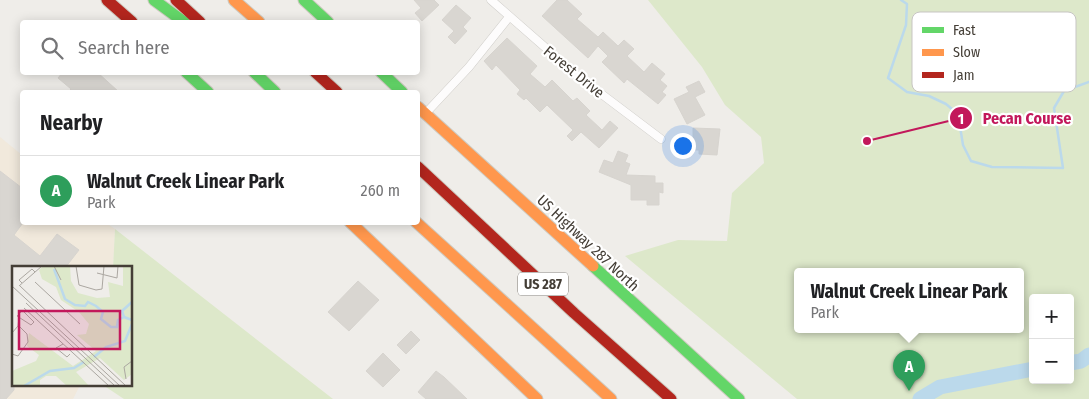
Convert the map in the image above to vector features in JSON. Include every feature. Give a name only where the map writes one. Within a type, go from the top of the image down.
[{"type":"main road","points":[[107,0],[130,20]]},
{"type":"main road","points":[[154,0],[181,20]]},
{"type":"main road","points":[[176,0],[198,20]]},
{"type":"main road","points":[[234,0],[257,20]]},
{"type":"main road","points":[[243,0],[247,12]]},
{"type":"main road","points":[[304,0],[326,20]]},
{"type":"main road","points":[[189,75],[206,90]]},
{"type":"main road","points":[[257,75],[273,90]]},
{"type":"main road","points":[[318,75],[335,90]]},
{"type":"main road","points":[[384,75],[400,90]]},
{"type":"main road","name":"US Highway 287 North","points":[[421,110],[739,399]]},
{"type":"main road","name":"US 287","points":[[420,169],[566,306],[671,399]]},
{"type":"main road","points":[[353,225],[537,399]]},
{"type":"main road","name":"US 287","points":[[419,225],[611,399]]},
{"type":"street","name":"Forest Drive","points":[[492,0],[579,77],[660,140]]},
{"type":"street","points":[[421,110],[469,66],[509,17]]},
{"type":"shaded area","points":[[0,137],[20,153],[20,225],[109,225],[115,229],[113,266],[12,266],[12,386],[80,386],[73,399],[0,399]]},
{"type":"green space","points":[[648,0],[1089,0],[1089,399],[797,399],[625,256],[678,240],[727,241],[732,193],[764,163],[761,137],[725,105],[702,67]]},
{"type":"green space","points":[[115,229],[333,399],[124,399],[104,386],[132,386],[132,266],[113,266]]},
{"type":"building","points":[[414,0],[434,0],[439,5],[422,21],[415,13],[421,8]]},
{"type":"building","points":[[557,0],[567,0],[582,14],[577,19],[598,37],[603,32],[618,46],[624,40],[634,49],[627,56],[644,72],[652,63],[665,74],[660,80],[667,86],[662,92],[666,95],[658,104],[627,79],[624,83],[602,62],[608,56],[598,46],[588,58],[542,16]]},
{"type":"building","points":[[456,5],[471,18],[463,27],[467,31],[455,44],[448,37],[454,31],[442,20]]},
{"type":"building","points":[[507,38],[537,66],[530,74],[545,87],[552,80],[573,101],[577,98],[590,111],[586,115],[602,130],[610,121],[618,128],[599,148],[581,132],[572,141],[567,136],[573,130],[547,105],[540,112],[526,98],[524,100],[517,94],[520,90],[496,65],[492,70],[484,61]]},
{"type":"building","points":[[60,75],[100,75],[117,90],[70,90],[58,78]]},
{"type":"building","points":[[699,81],[705,92],[695,97],[705,115],[687,124],[674,99],[689,92],[686,87]]},
{"type":"building","points":[[693,128],[720,129],[717,155],[699,154],[699,150],[693,150]]},
{"type":"building","points":[[618,151],[628,155],[625,162],[630,164],[626,175],[655,176],[655,183],[663,183],[663,193],[659,192],[659,205],[647,205],[647,200],[631,200],[631,185],[599,172],[604,160],[613,163]]},
{"type":"building","points":[[0,171],[20,186],[21,225],[14,235],[40,256],[57,234],[79,250],[67,266],[12,266],[12,386],[14,386],[14,390],[6,399],[0,399]]},
{"type":"building","points":[[358,281],[379,300],[349,331],[328,312]]},
{"type":"building","points":[[411,331],[420,340],[406,354],[397,345]]},
{"type":"building","points":[[383,353],[400,370],[383,387],[366,371]]},
{"type":"building","points":[[436,371],[467,399],[426,399],[418,392]]},
{"type":"waterway","points":[[901,0],[907,4],[906,25],[888,78],[907,92],[929,96],[946,104],[958,114],[963,145],[971,161],[992,167],[1063,168],[1054,108],[1063,92]]},
{"type":"waterway","points":[[1076,87],[1089,82]]},
{"type":"waterway","points":[[1074,362],[1081,361],[1089,355]]},
{"type":"waterway","points":[[920,399],[940,387],[1029,370]]},
{"type":"traffic: fast","points":[[154,0],[181,20]]},
{"type":"traffic: fast","points":[[304,0],[326,20]]},
{"type":"traffic: fast","points":[[189,75],[206,90]]},
{"type":"traffic: fast","points":[[257,75],[273,90]]},
{"type":"traffic: fast","points":[[384,75],[400,90]]},
{"type":"traffic: fast","points":[[593,266],[739,399]]},
{"type":"traffic: slow","points":[[234,0],[257,20]]},
{"type":"traffic: slow","points":[[420,109],[593,266]]},
{"type":"traffic: slow","points":[[353,225],[537,399]]},
{"type":"traffic: slow","points":[[419,225],[611,399]]},
{"type":"traffic: jam","points":[[107,0],[130,20]]},
{"type":"traffic: jam","points":[[176,0],[198,20]]},
{"type":"traffic: jam","points":[[318,75],[335,90]]},
{"type":"traffic: jam","points":[[420,169],[574,313],[671,399]]},
{"type":"place","name":"Pecan Course","points":[[867,141]]},
{"type":"place","name":"Walnut Creek Linear Park","points":[[909,391]]}]
